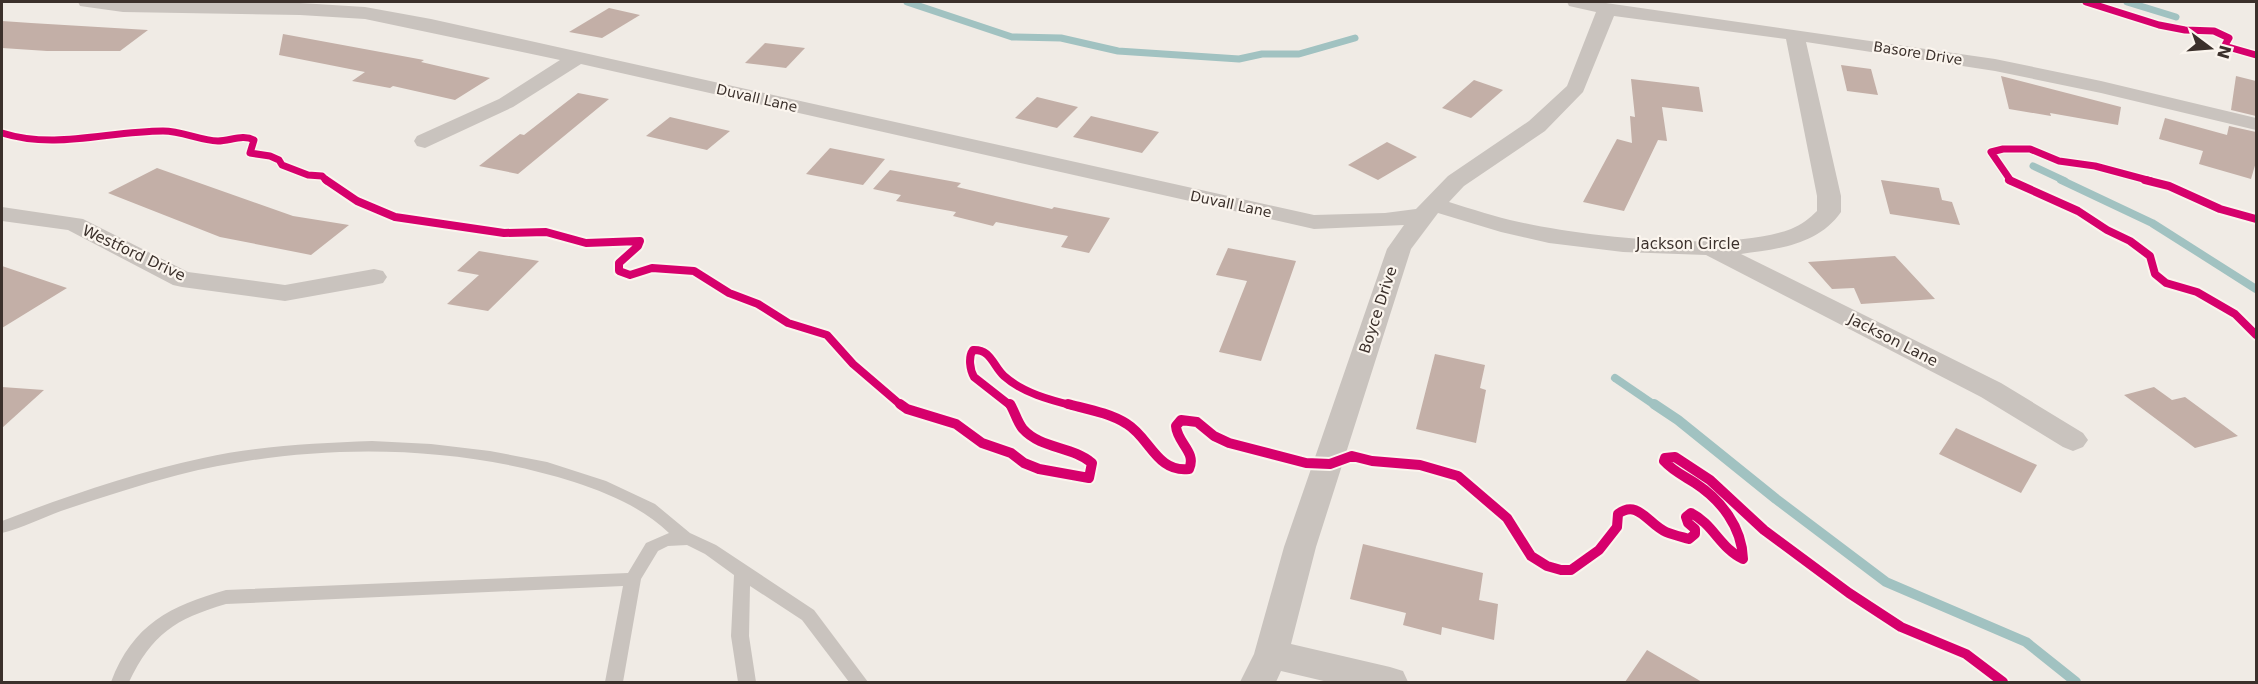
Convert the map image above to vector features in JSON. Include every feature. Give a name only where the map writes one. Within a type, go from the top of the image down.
[{"type":"street","name":"Duvall Lane","points":[[87,2],[123,6],[300,9],[364,13],[431,25],[1314,222],[1385,220],[1428,209]]},
{"type":"street","name":"Basore Drive","points":[[1576,2],[1607,9],[1794,34],[1995,65],[2101,87],[2256,124]]},
{"type":"street","name":"Boyce Drive","points":[[1265,668],[1300,547],[1398,249],[1428,209],[1456,181],[1537,126],[1576,87],[1607,9]]},
{"type":"street","name":"Jackson Circle","points":[[1428,209],[1522,230],[1614,243],[1710,248],[1770,243],[1800,234],[1817,225],[1829,212],[1829,196],[1794,34]]},
{"type":"street","points":[[425,141],[506,103],[577,58]]},
{"type":"street","name":"Westford Drive","points":[[2,214],[74,224],[182,279],[285,293],[374,277]]},
{"type":"street","name":"Jackson Lane","points":[[1710,248],[1991,390],[2073,440]]},
{"type":"street","points":[[1265,668],[1390,682]]},
{"type":"lane","points":[[2,527],[75,499],[205,463],[306,448],[420,448],[506,457],[600,485],[651,508],[684,537],[705,545],[808,615],[859,682]]},
{"type":"lane","points":[[614,682],[633,579],[651,548],[668,539],[684,537]]},
{"type":"lane","points":[[742,572],[740,636],[747,682]]},
{"type":"lane","points":[[120,682],[140,644],[170,616],[188,607],[226,597],[633,579]]},
{"type":"building","points":[[609,8],[640,15],[602,38],[569,32]]},
{"type":"building","points":[[2,21],[148,30],[120,51],[47,51],[2,48]]},
{"type":"building","points":[[283,34],[424,60],[421,62],[490,78],[455,100],[393,86],[390,88],[352,81],[365,72],[279,55]]},
{"type":"building","points":[[765,43],[805,48],[786,68],[745,63]]},
{"type":"building","points":[[1841,65],[1871,69],[1878,95],[1847,91]]},
{"type":"building","points":[[2001,76],[2121,107],[2118,125],[2050,113],[2051,116],[2009,109]]},
{"type":"building","points":[[2236,76],[2256,81],[2256,116],[2231,110]]},
{"type":"building","points":[[1631,79],[1699,87],[1703,112],[1662,107],[1667,141],[1658,140],[1624,211],[1583,202],[1617,139],[1632,143],[1630,116],[1635,117]]},
{"type":"building","points":[[1474,80],[1503,90],[1471,118],[1442,108]]},
{"type":"building","points":[[578,93],[609,99],[518,174],[479,166],[520,134],[524,135]]},
{"type":"building","points":[[1037,97],[1078,107],[1057,128],[1015,118]]},
{"type":"building","points":[[1091,116],[1159,132],[1142,153],[1073,137]]},
{"type":"building","points":[[670,117],[730,131],[707,150],[646,136]]},
{"type":"building","points":[[2165,118],[2227,135],[2229,126],[2256,132],[2256,162],[2251,179],[2199,164],[2203,151],[2159,139]]},
{"type":"building","points":[[1387,142],[1417,157],[1378,180],[1348,165]]},
{"type":"building","points":[[830,148],[885,159],[863,185],[806,174]]},
{"type":"building","points":[[157,168],[293,216],[349,225],[311,255],[220,237],[108,193]]},
{"type":"building","points":[[890,170],[961,183],[957,187],[1052,209],[1054,207],[1110,218],[1089,253],[1061,247],[1068,236],[996,222],[993,226],[953,216],[956,212],[896,201],[901,195],[873,189]]},
{"type":"building","points":[[1881,180],[1939,188],[1942,200],[1952,202],[1960,225],[1890,214]]},
{"type":"building","points":[[1228,248],[1296,261],[1261,361],[1219,352],[1247,281],[1216,275]]},
{"type":"building","points":[[479,251],[539,261],[488,311],[447,304],[479,275],[457,271]]},
{"type":"building","points":[[1895,256],[1935,299],[1861,304],[1854,288],[1832,289],[1808,262]]},
{"type":"building","points":[[2,266],[67,288],[2,328]]},
{"type":"building","points":[[1435,354],[1485,365],[1480,388],[1486,390],[1476,443],[1416,429]]},
{"type":"building","points":[[2,387],[44,390],[2,428]]},
{"type":"building","points":[[2154,387],[2172,400],[2185,397],[2238,436],[2195,448],[2124,395]]},
{"type":"building","points":[[1956,428],[2037,465],[2021,493],[1939,454]]},
{"type":"building","points":[[1363,544],[1483,573],[1479,600],[1498,604],[1494,640],[1442,627],[1441,635],[1403,625],[1406,613],[1350,599]]},
{"type":"building","points":[[1647,650],[1702,682],[1625,682]]},
{"type":"waterway","points":[[907,2],[1012,37],[1061,38],[1118,51],[1239,59],[1262,54],[1299,54],[1355,38]]},
{"type":"waterway","points":[[2127,2],[2176,17]]},
{"type":"waterway","points":[[2033,166],[2065,181]]},
{"type":"waterway","points":[[2061,180],[2152,223],[2256,289]]},
{"type":"waterway","points":[[1615,378],[1656,406]]},
{"type":"waterway","points":[[1654,404],[1678,420],[1776,499],[1886,582],[2026,642],[2076,682]]},
{"type":"cycle path","points":[[2086,2],[2172,28],[2220,32],[2229,38],[2225,45],[2228,47],[2256,55]]},
{"type":"cycle path","points":[[2,133],[38,141],[80,140],[162,131],[214,141],[249,137],[254,140],[250,153],[270,156],[279,160],[282,165],[308,175],[322,176],[332,186],[357,201],[395,217],[504,233],[546,232],[586,243],[640,241],[638,246],[619,263],[619,271],[622,274],[630,275],[652,268],[694,271],[729,293],[758,304],[788,323],[827,335],[853,364],[876,382],[892,399],[907,409],[956,424],[982,443],[1011,453],[1024,463],[1039,469],[1079,478],[1089,478],[1092,463],[1077,453],[1042,441],[1026,432],[1007,401],[974,377],[970,357],[973,350],[984,351],[1005,377],[1034,394],[1097,411],[1126,423],[1170,468],[1189,469],[1192,463],[1189,452],[1176,432],[1176,426],[1181,420],[1187,419],[1197,422],[1224,441],[1294,461],[1330,464],[1352,456],[1372,461],[1420,465],[1458,476],[1507,518],[1531,556],[1547,566],[1561,570],[1571,570],[1599,550],[1617,527],[1618,514],[1626,508],[1633,508],[1665,532],[1689,539],[1695,534],[1695,529],[1688,523],[1686,517],[1691,513],[1707,523],[1730,551],[1743,559],[1740,538],[1730,517],[1706,491],[1672,469],[1664,461],[1665,458],[1675,457],[1710,480],[1764,530],[1849,593],[1901,627],[1966,654],[2003,682]]},
{"type":"cycle path","points":[[2256,219],[2220,209],[2169,186],[2095,166],[2059,161],[2030,149],[2003,149],[1991,152],[2009,180],[2078,211],[2107,230],[2130,241],[2150,256],[2155,274],[2166,283],[2197,292],[2235,314],[2256,335]]}]
